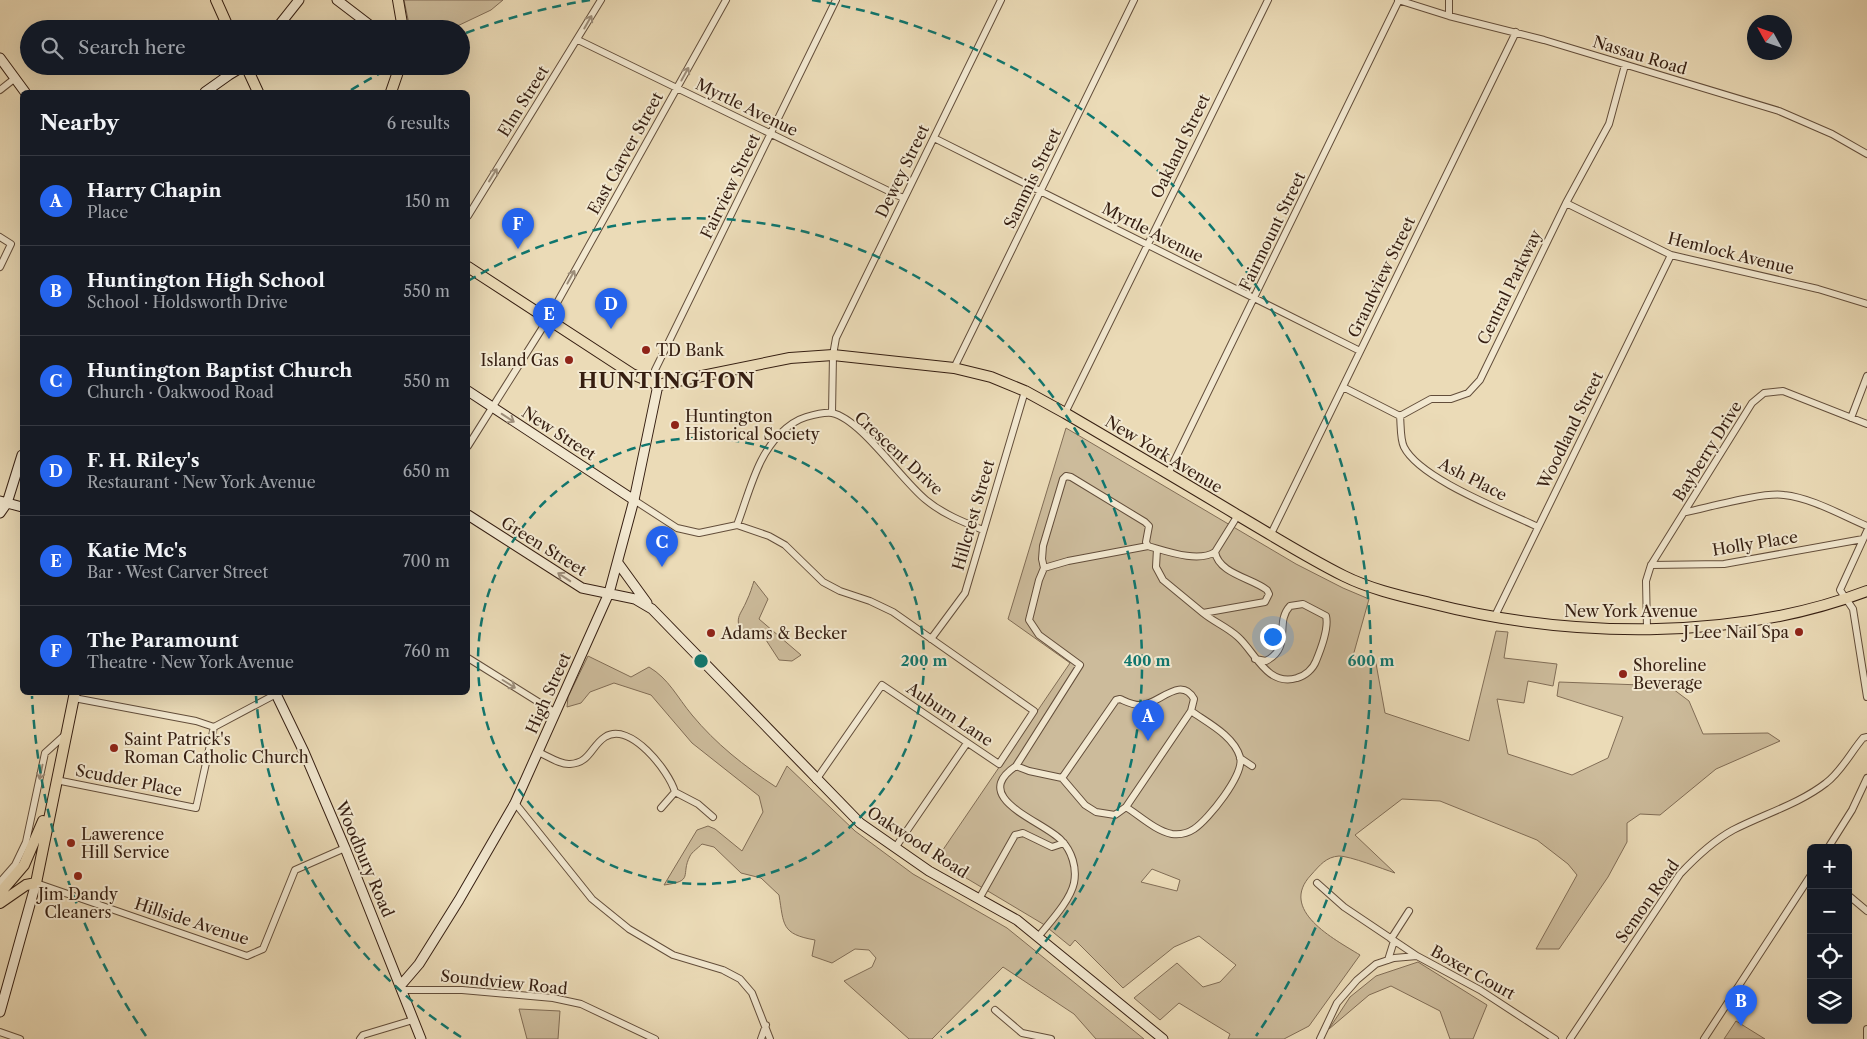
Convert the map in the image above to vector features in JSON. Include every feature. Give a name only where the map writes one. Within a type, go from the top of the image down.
[{"type":"main road","points":[[216,0],[225,20]]},
{"type":"main road","points":[[283,20],[299,0]]},
{"type":"main road","points":[[337,0],[363,20]]},
{"type":"main road","points":[[398,0],[401,20]]},
{"type":"main road","points":[[0,58],[24,90]]},
{"type":"main road","points":[[208,90],[228,75]]},
{"type":"main road","points":[[250,75],[257,90]]},
{"type":"main road","points":[[392,90],[397,75]]},
{"type":"main road","points":[[470,268],[632,374],[658,385]]},
{"type":"main road","name":"New York Avenue","points":[[658,385],[790,358],[833,355],[954,368],[991,377],[1024,391],[1065,413],[1344,576],[1413,599],[1494,618],[1569,627],[1700,627],[1765,620],[1845,600],[1867,591]]},
{"type":"main road","name":"High Street","points":[[402,987],[419,964],[459,900],[515,804],[609,593],[634,500],[658,385]]},
{"type":"main road","name":"New Street","points":[[470,393],[634,500]]},
{"type":"main road","points":[[0,513],[20,460]]},
{"type":"main road","points":[[3,502],[20,506]]},
{"type":"main road","name":"Green Street","points":[[470,516],[582,588],[609,593]]},
{"type":"main road","points":[[618,562],[652,609]]},
{"type":"main road","name":"Oakwood Road","points":[[609,593],[636,599],[652,609],[816,780],[860,823],[929,871],[1016,920],[1163,1039]]},
{"type":"main road","points":[[0,1012],[36,883],[74,695]]},
{"type":"main road","name":"Woodbury Road","points":[[278,695],[345,848],[402,987],[421,1039]]},
{"type":"main road","points":[[0,893],[24,865],[53,794]]},
{"type":"main road","points":[[0,903],[26,885],[36,883]]},
{"type":"street","name":"Elm Street","points":[[470,213],[601,0]]},
{"type":"street","name":"East Carver Street","points":[[470,443],[548,319],[726,0]]},
{"type":"street","name":"Fairview Street","points":[[658,385],[655,370],[836,0]]},
{"type":"street","name":"Dewey Street","points":[[832,413],[833,355],[836,338],[1001,0]]},
{"type":"street","name":"Sammis Street","points":[[954,368],[1134,0]]},
{"type":"street","name":"Oakland Street","points":[[1065,413],[1268,0]]},
{"type":"street","name":"Nassau Road","points":[[1399,0],[1450,16],[1516,32],[1779,111],[1832,134],[1867,154]]},
{"type":"street","name":"Fairmount Street","points":[[1168,474],[1399,0]]},
{"type":"street","points":[[1449,0],[1450,16]]},
{"type":"street","name":"Grandview Street","points":[[1271,534],[1516,32]]},
{"type":"street","name":"Myrtle Avenue","points":[[578,40],[903,198]]},
{"type":"street","name":"Central Parkway","points":[[1400,416],[1431,399],[1451,399],[1468,393],[1480,380],[1566,203],[1609,124],[1625,65]]},
{"type":"street","points":[[0,90],[14,79]]},
{"type":"street","name":"Myrtle Avenue","points":[[934,138],[1360,351]]},
{"type":"street","name":"Hemlock Avenue","points":[[1566,203],[1671,255],[1818,289],[1867,304]]},
{"type":"street","points":[[0,237],[11,244],[0,267]]},
{"type":"street","name":"Woodland Street","points":[[1494,618],[1671,255]]},
{"type":"street","points":[[1851,418],[1867,376]]},
{"type":"street","points":[[1343,387],[1400,416]]},
{"type":"street","name":"Hillcrest Street","points":[[931,639],[964,593],[1024,391]]},
{"type":"street","name":"Bayberry Drive","points":[[1647,628],[1646,580],[1651,565],[1752,404],[1764,393],[1783,391],[1867,424]]},
{"type":"street","name":"Crescent Drive","points":[[737,525],[760,461],[775,438],[796,420],[832,413],[850,423],[866,437],[925,500],[952,518],[983,530]]},
{"type":"street","name":"Ash Place","points":[[1400,416],[1403,446],[1417,464],[1434,477],[1538,527]]},
{"type":"street","points":[[1038,937],[1072,888],[1075,872],[1072,857],[1064,843],[1056,835],[1016,809],[1002,796],[1000,786],[1004,776],[1016,766],[1082,663],[1031,626],[1029,614],[1044,568],[1042,559],[1043,546],[1066,476],[1082,483],[1145,522],[1149,526],[1146,542],[1148,546]]},
{"type":"street","points":[[1686,512],[1784,494],[1867,526]]},
{"type":"street","points":[[634,500],[677,528],[699,533],[737,525],[768,536],[785,545],[823,582],[840,591],[870,601],[893,612],[931,639]]},
{"type":"street","points":[[1203,613],[1265,602],[1269,594],[1264,587],[1225,567],[1216,558],[1215,552],[1238,515]]},
{"type":"street","points":[[1867,531],[1840,590],[1845,600],[1853,609],[1867,697]]},
{"type":"street","name":"Holly Place","points":[[1651,565],[1724,564],[1863,539]]},
{"type":"street","points":[[1044,568],[1068,561],[1148,546],[1196,556],[1215,552]]},
{"type":"street","points":[[1157,548],[1156,566],[1163,580],[1203,613],[1239,638],[1255,659],[1269,673],[1278,678],[1293,679],[1303,676],[1314,664],[1319,655],[1326,626],[1326,616],[1303,604],[1290,606],[1285,615],[1278,653],[1266,660],[1255,659]]},
{"type":"street","name":"Auburn Lane","points":[[816,780],[882,685],[999,764],[1034,711],[931,639]]},
{"type":"street","points":[[470,659],[556,713]]},
{"type":"street","points":[[1016,766],[1029,771],[1062,778],[1085,805],[1096,812],[1115,815],[1126,807],[1191,711],[1194,699],[1188,692],[1182,690],[1169,692],[1146,705],[1140,706],[1119,696],[1062,778]]},
{"type":"street","points":[[74,695],[195,720],[214,727],[273,695]]},
{"type":"street","points":[[1191,711],[1225,736],[1240,758],[1252,766]]},
{"type":"street","name":"Scudder Place","points":[[56,780],[196,808],[214,727]]},
{"type":"street","points":[[538,752],[569,764],[584,761],[605,737],[620,733],[634,740],[661,766],[672,779],[675,792]]},
{"type":"street","points":[[0,882],[15,865],[26,842],[45,753],[66,734]]},
{"type":"street","name":"Semon Road","points":[[1570,1039],[1680,874],[1719,838],[1814,792],[1829,781],[1863,738],[1867,737]]},
{"type":"street","points":[[895,848],[967,743]]},
{"type":"street","points":[[1126,807],[1161,830],[1174,834],[1186,833],[1199,826],[1220,802],[1240,769],[1240,758]]},
{"type":"street","points":[[1831,844],[1852,810],[1867,778]]},
{"type":"street","points":[[661,808],[675,792]]},
{"type":"street","points":[[675,792],[689,798],[713,817]]},
{"type":"street","points":[[515,804],[580,885],[601,907],[629,929],[673,955],[723,970],[740,979],[752,993],[770,1039]]},
{"type":"street","points":[[979,898],[1015,835],[1024,833],[1052,847],[1064,843]]},
{"type":"street","name":"Hillside Avenue","points":[[36,883],[247,956],[262,949],[295,870],[345,848]]},
{"type":"street","points":[[1704,1039],[1807,881]]},
{"type":"street","points":[[1317,883],[1344,906],[1416,956]]},
{"type":"street","points":[[1852,898],[1867,911]]},
{"type":"street","points":[[1388,960],[1392,940],[1409,911]]},
{"type":"street","name":"Boxer Court","points":[[1320,1039],[1337,1003],[1357,980],[1376,964],[1388,960],[1416,956],[1480,990],[1555,1039]]},
{"type":"street","name":"Soundview Road","points":[[402,987],[553,998],[581,1004],[655,1039]]},
{"type":"street","points":[[995,1010],[1022,1033],[1035,1038],[1051,1039]]},
{"type":"street","points":[[360,1039],[363,1035],[413,1020]]},
{"type":"street","points":[[761,1039],[766,1025]]},
{"type":"street","points":[[1866,1039],[1867,1029]]},
{"type":"street","points":[[0,1032],[20,1039]]},
{"type":"shaded area","points":[[404,0],[503,0],[491,10],[470,20],[408,20]]},
{"type":"shaded area","points":[[1066,428],[1296,564],[1369,599],[1353,656],[1375,658],[1385,713],[1469,741],[1496,631],[1508,632],[1504,658],[1557,664],[1553,686],[1528,681],[1524,703],[1497,699],[1508,754],[1572,775],[1608,758],[1623,717],[1557,696],[1559,682],[1669,686],[1689,701],[1703,734],[1768,733],[1780,741],[1716,769],[1660,815],[1640,814],[1627,823],[1627,842],[1608,877],[1559,949],[1536,949],[1577,875],[1568,864],[1537,840],[1440,801],[1402,799],[1355,835],[1395,873],[1351,858],[1339,856],[1327,860],[1320,865],[1303,888],[1301,900],[1305,911],[1313,922],[1324,932],[1360,955],[1309,1026],[1284,1039],[1228,1039],[1230,1034],[1179,1003],[1160,1020],[1134,998],[1177,963],[1203,987],[1220,982],[1236,965],[1199,936],[1174,947],[1123,988],[1075,940],[1070,946],[1043,924],[936,860],[1070,663],[1008,619]],"holes":[[[1152,869],[1180,880],[1177,891],[1141,882]]]},
{"type":"shaded area","points":[[754,581],[768,599],[759,619],[801,655],[792,661],[779,660],[766,640],[744,637],[738,621]]},
{"type":"shaded area","points":[[588,656],[631,677],[649,667],[662,677],[711,736],[753,771],[776,787],[787,766],[855,831],[913,874],[1007,928],[1144,1039],[1096,1039],[1074,1014],[1003,967],[932,1039],[909,1039],[844,981],[872,967],[876,958],[869,950],[855,949],[832,963],[812,956],[815,940],[796,935],[786,926],[779,895],[761,878],[741,873],[714,847],[702,844],[690,856],[683,879],[664,885],[697,830],[708,826],[715,829],[742,851],[763,812],[759,796],[692,743],[651,695],[614,683],[590,692],[581,703],[567,707],[568,697]]},
{"type":"shaded area","points":[[1418,962],[1487,1005],[1473,1039],[1450,1039],[1440,1011],[1391,986],[1369,995],[1329,1029],[1350,997],[1376,976]]},
{"type":"shaded area","points":[[519,1009],[560,1011],[558,1039],[527,1039]]},
{"type":"shaded area","points":[[1736,1021],[1765,1039],[1724,1039]]},
{"type":"place","name":"The Paramount","points":[[518,249]]},
{"type":"place","name":"F. H. Riley's","points":[[611,329]]},
{"type":"place","name":"Katie Mc's","points":[[549,339]]},
{"type":"place","name":"TD Bank","points":[[646,350]]},
{"type":"place","name":"Island Gas","points":[[569,360]]},
{"type":"place","name":"Huntington Historical Society","points":[[675,425]]},
{"type":"place","name":"Huntington Baptist Church","points":[[662,567]]},
{"type":"place","name":"J Lee Nail Spa","points":[[1799,632]]},
{"type":"place","name":"Adams & Becker","points":[[711,633]]},
{"type":"place","name":"Shoreline Beverage","points":[[1623,674]]},
{"type":"place","name":"Harry Chapin","points":[[1148,741]]},
{"type":"place","name":"Saint Patrick's Roman Catholic Church","points":[[114,748]]},
{"type":"place","name":"Lawerence Hill Service","points":[[71,843]]},
{"type":"place","name":"Jim Dandy Cleaners","points":[[78,876]]},
{"type":"place","name":"Huntington High School","points":[[1741,1026]]},
{"type":"district","name":"HUNTINGTON","points":[[667,381]]}]
